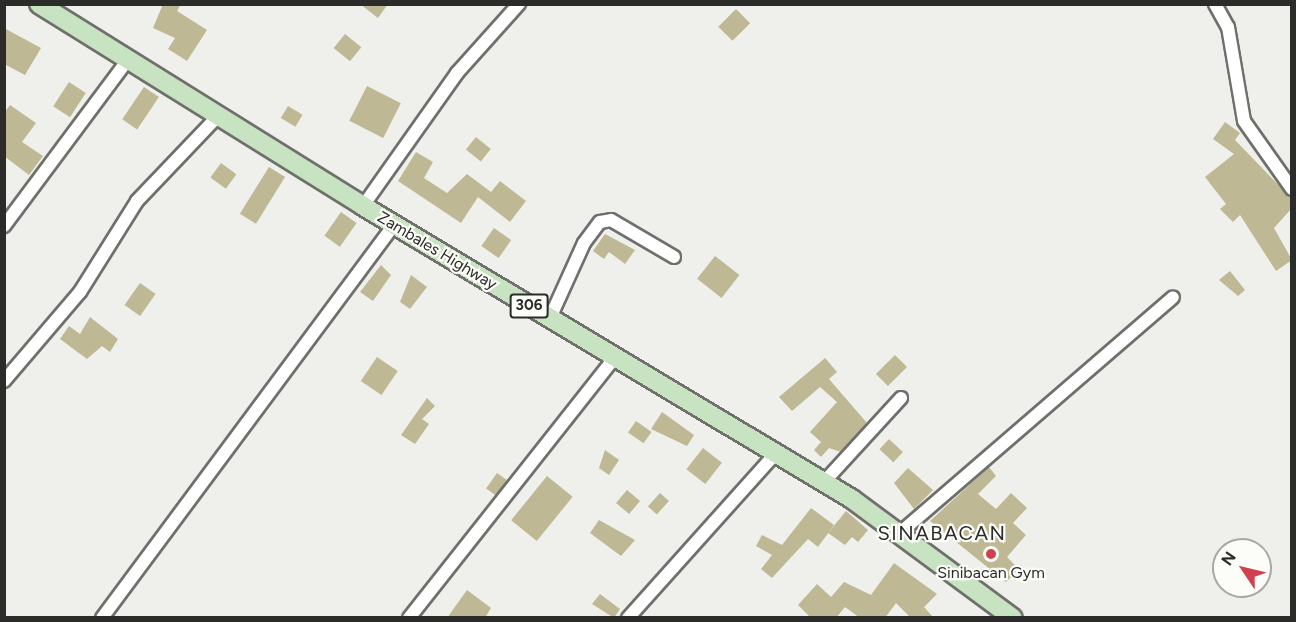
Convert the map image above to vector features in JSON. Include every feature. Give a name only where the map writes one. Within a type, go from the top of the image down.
[{"type":"main road","name":"Zambales Highway","points":[[39,4],[127,61],[394,225],[824,482],[901,532],[1013,618]]},
{"type":"street","points":[[363,206],[457,73],[519,4]]},
{"type":"street","points":[[1215,4],[1228,27],[1244,121],[1292,189]]},
{"type":"street","points":[[4,226],[127,61]]},
{"type":"street","points":[[4,381],[80,292],[137,201],[218,116]]},
{"type":"street","points":[[550,318],[584,243],[600,222],[610,220],[674,257]]},
{"type":"street","points":[[102,618],[394,225]]},
{"type":"street","points":[[901,532],[1173,297]]},
{"type":"street","points":[[408,618],[615,357]]},
{"type":"street","points":[[824,482],[901,398]]},
{"type":"street","points":[[628,618],[776,453]]},
{"type":"building","points":[[163,4],[181,4],[177,11],[207,30],[187,61],[168,49],[175,38],[153,28]]},
{"type":"building","points":[[360,4],[388,4],[378,18]]},
{"type":"building","points":[[736,9],[750,23],[732,41],[718,27]]},
{"type":"building","points":[[4,28],[41,48],[25,75],[4,64]]},
{"type":"building","points":[[345,34],[361,47],[350,61],[334,48]]},
{"type":"building","points":[[69,82],[86,93],[70,117],[53,106]]},
{"type":"building","points":[[367,86],[401,103],[383,138],[349,121]]},
{"type":"building","points":[[144,87],[159,97],[137,129],[122,119]]},
{"type":"building","points":[[10,105],[36,123],[22,142],[43,156],[29,175],[4,156],[4,113]]},
{"type":"building","points":[[288,106],[303,115],[295,127],[281,118]]},
{"type":"building","points":[[1225,122],[1240,133],[1235,140],[1292,199],[1292,208],[1274,228],[1292,260],[1276,271],[1240,215],[1233,222],[1220,209],[1226,204],[1205,177],[1234,154],[1213,139]]},
{"type":"building","points":[[476,137],[491,149],[481,161],[466,149]]},
{"type":"building","points":[[416,152],[433,162],[424,178],[447,193],[467,174],[491,192],[500,181],[526,201],[510,222],[478,197],[461,223],[398,181]]},
{"type":"building","points":[[221,163],[236,174],[226,189],[210,178]]},
{"type":"building","points":[[269,167],[285,177],[256,224],[240,214]]},
{"type":"building","points":[[341,212],[357,223],[340,247],[324,236]]},
{"type":"building","points":[[494,228],[511,240],[499,258],[481,246]]},
{"type":"building","points":[[605,234],[635,250],[625,264],[609,252],[604,259],[593,251]]},
{"type":"building","points":[[715,256],[739,275],[722,298],[697,279]]},
{"type":"building","points":[[381,265],[391,275],[373,301],[360,292]]},
{"type":"building","points":[[1230,271],[1245,290],[1238,296],[1219,280]]},
{"type":"building","points":[[411,275],[427,287],[410,309],[400,302]]},
{"type":"building","points":[[140,283],[156,294],[140,316],[125,305]]},
{"type":"building","points":[[90,317],[118,339],[110,352],[102,346],[87,359],[60,339],[69,326],[80,334]]},
{"type":"building","points":[[895,355],[907,367],[888,386],[876,374]]},
{"type":"building","points":[[377,357],[398,371],[382,395],[361,381]]},
{"type":"building","points":[[825,358],[837,372],[829,379],[867,423],[841,452],[829,448],[821,457],[814,450],[821,442],[810,432],[837,402],[820,387],[792,411],[779,397]]},
{"type":"building","points":[[427,398],[435,406],[422,419],[429,424],[415,444],[401,435]]},
{"type":"building","points":[[662,412],[694,435],[687,446],[651,429]]},
{"type":"building","points":[[636,421],[652,432],[644,443],[628,432]]},
{"type":"building","points":[[889,439],[903,452],[893,462],[879,449]]},
{"type":"building","points":[[703,448],[722,463],[705,484],[686,469]]},
{"type":"building","points":[[605,450],[619,460],[609,475],[599,468]]},
{"type":"building","points":[[989,467],[996,476],[978,494],[996,509],[1011,493],[1027,508],[1013,523],[1026,535],[1007,557],[1019,569],[1006,582],[930,521]]},
{"type":"building","points":[[908,468],[933,490],[914,509],[894,483]]},
{"type":"building","points":[[497,473],[507,480],[496,495],[486,489]]},
{"type":"building","points":[[547,476],[573,497],[537,541],[511,520]]},
{"type":"building","points":[[627,490],[640,501],[629,514],[616,503]]},
{"type":"building","points":[[660,493],[669,501],[657,514],[648,506]]},
{"type":"building","points":[[811,508],[834,525],[818,547],[808,539],[772,578],[761,569],[772,555],[756,546],[762,535],[782,545]]},
{"type":"building","points":[[846,511],[868,530],[858,542],[852,537],[845,545],[828,533]]},
{"type":"building","points":[[599,520],[635,540],[621,556],[590,533]]},
{"type":"building","points":[[894,563],[937,594],[924,607],[934,618],[911,618],[896,603],[885,618],[860,618],[845,607],[836,618],[811,618],[798,605],[817,584],[831,597],[844,582],[871,595]]},
{"type":"building","points":[[467,590],[491,608],[485,618],[447,618]]},
{"type":"building","points":[[600,594],[620,609],[614,618],[592,604]]},
{"type":"place","name":"Sinibacan Gym","points":[[991,554]]},
{"type":"district","name":"SINABACAN","points":[[942,533]]}]
